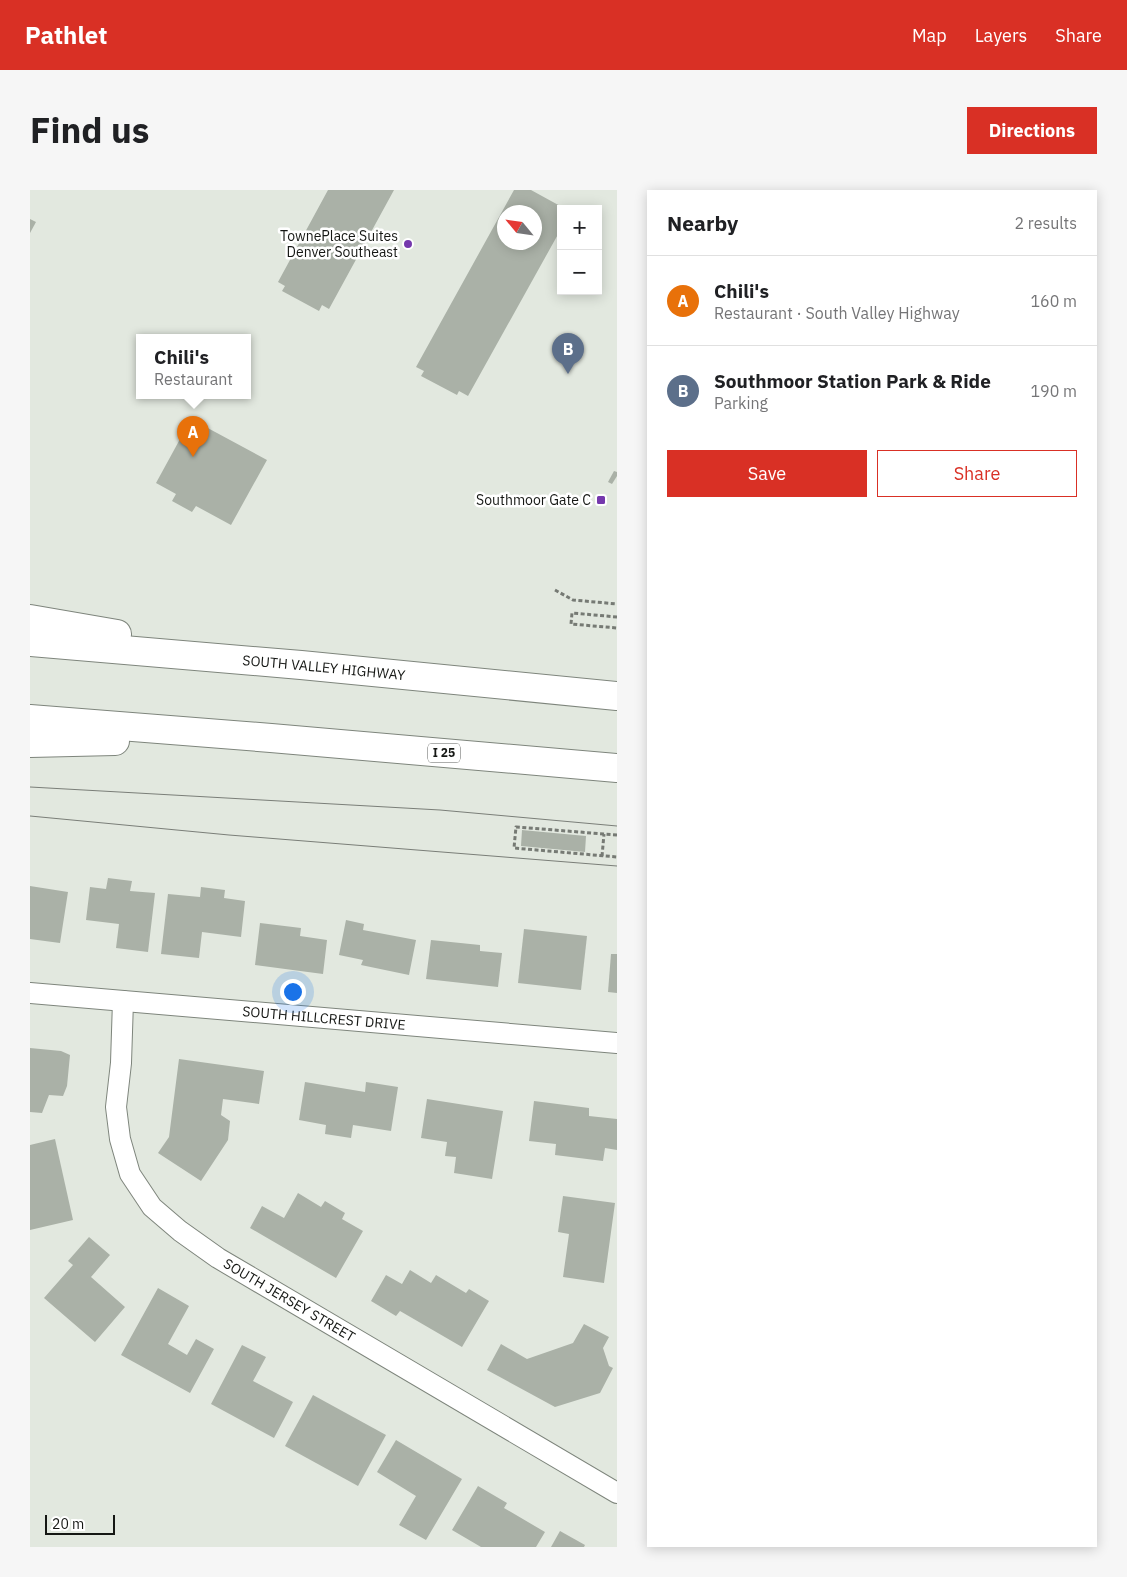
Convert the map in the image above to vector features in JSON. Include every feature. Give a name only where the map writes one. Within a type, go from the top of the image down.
[{"type":"highway","points":[[30,619],[301,665]]},
{"type":"highway","name":"SOUTH VALLEY HIGHWAY","points":[[30,642],[301,665],[617,696]]},
{"type":"highway","name":"I 25","points":[[30,719],[617,768]]},
{"type":"highway","points":[[30,743],[271,738]]},
{"type":"street","name":"SOUTH HILLCREST DRIVE","points":[[30,993],[617,1044]]},
{"type":"street","name":"SOUTH JERSEY STREET","points":[[123,1001],[121,1063],[116,1108],[120,1139],[130,1174],[152,1207],[180,1231],[218,1258],[617,1493]]},
{"type":"path","points":[[555,590],[573,600],[617,604]]},
{"type":"path","points":[[617,617],[572,612],[571,624],[617,628]]},
{"type":"path","points":[[617,835],[516,826],[514,848],[617,857]]},
{"type":"path","points":[[602,856],[604,834]]},
{"type":"building","points":[[328,190],[394,190],[329,309],[322,305],[319,311],[282,291],[285,286],[278,282]]},
{"type":"building","points":[[514,190],[531,190],[558,205],[557,236],[468,396],[459,391],[457,395],[421,376],[424,371],[416,367],[497,221],[497,250],[542,250],[542,205],[506,205]]},
{"type":"building","points":[[30,219],[36,222],[30,233]]},
{"type":"building","points":[[191,419],[267,460],[231,525],[196,506],[192,512],[172,501],[176,494],[156,483]]},
{"type":"building","points":[[614,471],[617,472],[617,476],[612,484],[608,482]]},
{"type":"building","points":[[522,830],[586,836],[585,852],[521,846]]},
{"type":"building","points":[[108,878],[132,881],[130,891],[155,893],[148,952],[116,948],[119,924],[86,920],[90,887],[106,889]]},
{"type":"building","points":[[30,886],[68,892],[60,943],[30,939]]},
{"type":"building","points":[[201,887],[225,890],[224,898],[245,901],[241,937],[202,932],[199,958],[161,954],[168,894],[200,897]]},
{"type":"building","points":[[346,920],[364,924],[363,930],[416,940],[409,975],[361,965],[363,960],[339,955]]},
{"type":"building","points":[[260,923],[301,928],[300,936],[327,940],[323,974],[255,965]]},
{"type":"building","points":[[524,929],[587,936],[581,990],[518,983]]},
{"type":"building","points":[[431,940],[480,945],[480,951],[502,953],[498,987],[426,979]]},
{"type":"building","points":[[611,954],[617,954],[617,993],[608,992]]},
{"type":"building","points":[[30,1048],[61,1051],[70,1055],[67,1086],[63,1096],[49,1095],[42,1113],[30,1112]]},
{"type":"building","points":[[179,1059],[264,1071],[259,1104],[223,1099],[221,1115],[230,1121],[228,1140],[201,1181],[158,1153],[169,1137]]},
{"type":"building","points":[[305,1082],[365,1092],[366,1082],[398,1087],[391,1131],[353,1125],[351,1138],[325,1134],[326,1125],[299,1120]]},
{"type":"building","points":[[427,1099],[503,1111],[492,1179],[454,1173],[456,1157],[445,1156],[447,1142],[421,1138]]},
{"type":"building","points":[[534,1101],[589,1108],[589,1116],[617,1119],[617,1150],[605,1148],[603,1161],[555,1155],[556,1144],[529,1141]]},
{"type":"building","points":[[55,1139],[73,1220],[30,1230],[30,1145]]},
{"type":"building","points":[[298,1193],[321,1207],[325,1201],[345,1213],[342,1219],[363,1231],[336,1278],[250,1228],[262,1206],[284,1218]]},
{"type":"building","points":[[563,1196],[615,1203],[604,1283],[563,1277],[569,1234],[558,1232]]},
{"type":"building","points":[[89,1237],[110,1255],[91,1277],[125,1307],[95,1342],[44,1298],[73,1265],[68,1261]]},
{"type":"building","points":[[410,1270],[431,1283],[436,1275],[466,1293],[469,1289],[489,1301],[462,1347],[400,1311],[396,1316],[371,1301],[386,1275],[402,1284]]},
{"type":"building","points":[[158,1288],[189,1306],[168,1344],[187,1355],[196,1339],[214,1349],[190,1393],[121,1355]]},
{"type":"building","points":[[584,1324],[609,1337],[603,1348],[609,1366],[613,1368],[600,1393],[555,1407],[487,1370],[501,1344],[527,1359],[573,1343]]},
{"type":"building","points":[[242,1345],[266,1357],[253,1381],[293,1402],[274,1438],[211,1404]]},
{"type":"building","points":[[313,1395],[386,1435],[358,1486],[285,1446]]},
{"type":"building","points":[[396,1440],[462,1479],[426,1540],[399,1525],[416,1496],[377,1472]]},
{"type":"building","points":[[478,1486],[507,1503],[504,1508],[545,1532],[536,1547],[481,1547],[452,1530]]},
{"type":"building","points":[[560,1531],[585,1545],[584,1547],[551,1547]]},
{"type":"tram line","points":[[30,787],[440,810],[617,826]]},
{"type":"tram line","points":[[30,816],[229,835],[617,866]]},
{"type":"place","name":"TownePlace Suites Denver Southeast","points":[[408,244]]},
{"type":"place","name":"Southmoor Station Park & Ride","points":[[568,374]]},
{"type":"place","name":"Chili's","points":[[193,457]]},
{"type":"place","name":"Southmoor Gate C","points":[[601,500]]}]
